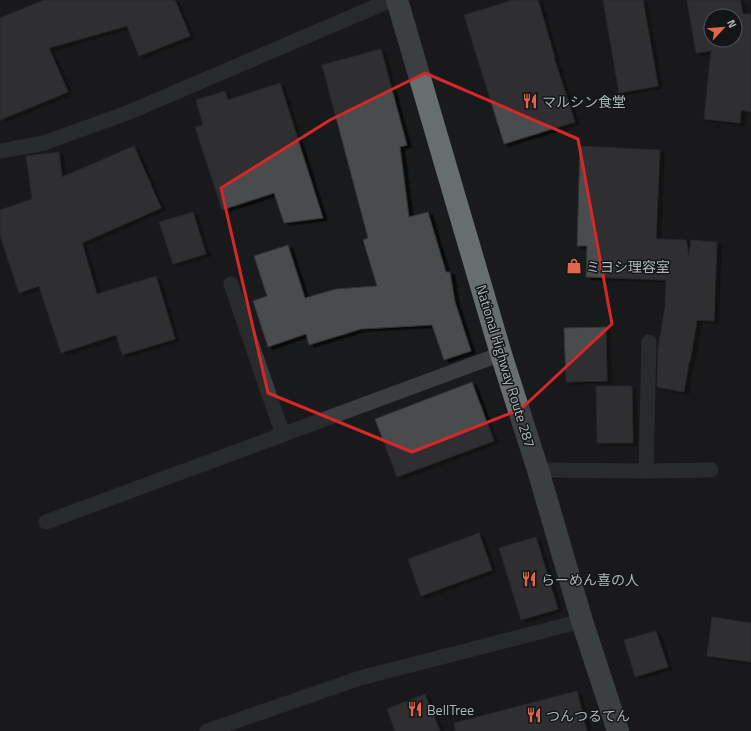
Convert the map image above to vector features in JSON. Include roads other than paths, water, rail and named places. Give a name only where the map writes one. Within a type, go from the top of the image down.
[{"type":"highway","name":"National Highway Route 287","points":[[396,0],[582,621],[618,731]]},
{"type":"lane","points":[[0,151],[44,143],[127,113],[391,0]]},
{"type":"lane","points":[[231,284],[283,435]]},
{"type":"lane","points":[[646,471],[649,342]]},
{"type":"lane","points":[[46,522],[501,354]]},
{"type":"lane","points":[[538,470],[711,470]]},
{"type":"lane","points":[[207,731],[360,678],[582,621]]},
{"type":"place","name":"マルシン食堂","points":[[530,101]]},
{"type":"place","name":"ミヨシ理容室","points":[[574,266]]},
{"type":"place","name":"らーめん喜の人","points":[[529,579]]},
{"type":"place","name":"BellTree","points":[[415,709]]},
{"type":"place","name":"つんつるてん","points":[[534,715]]}]
